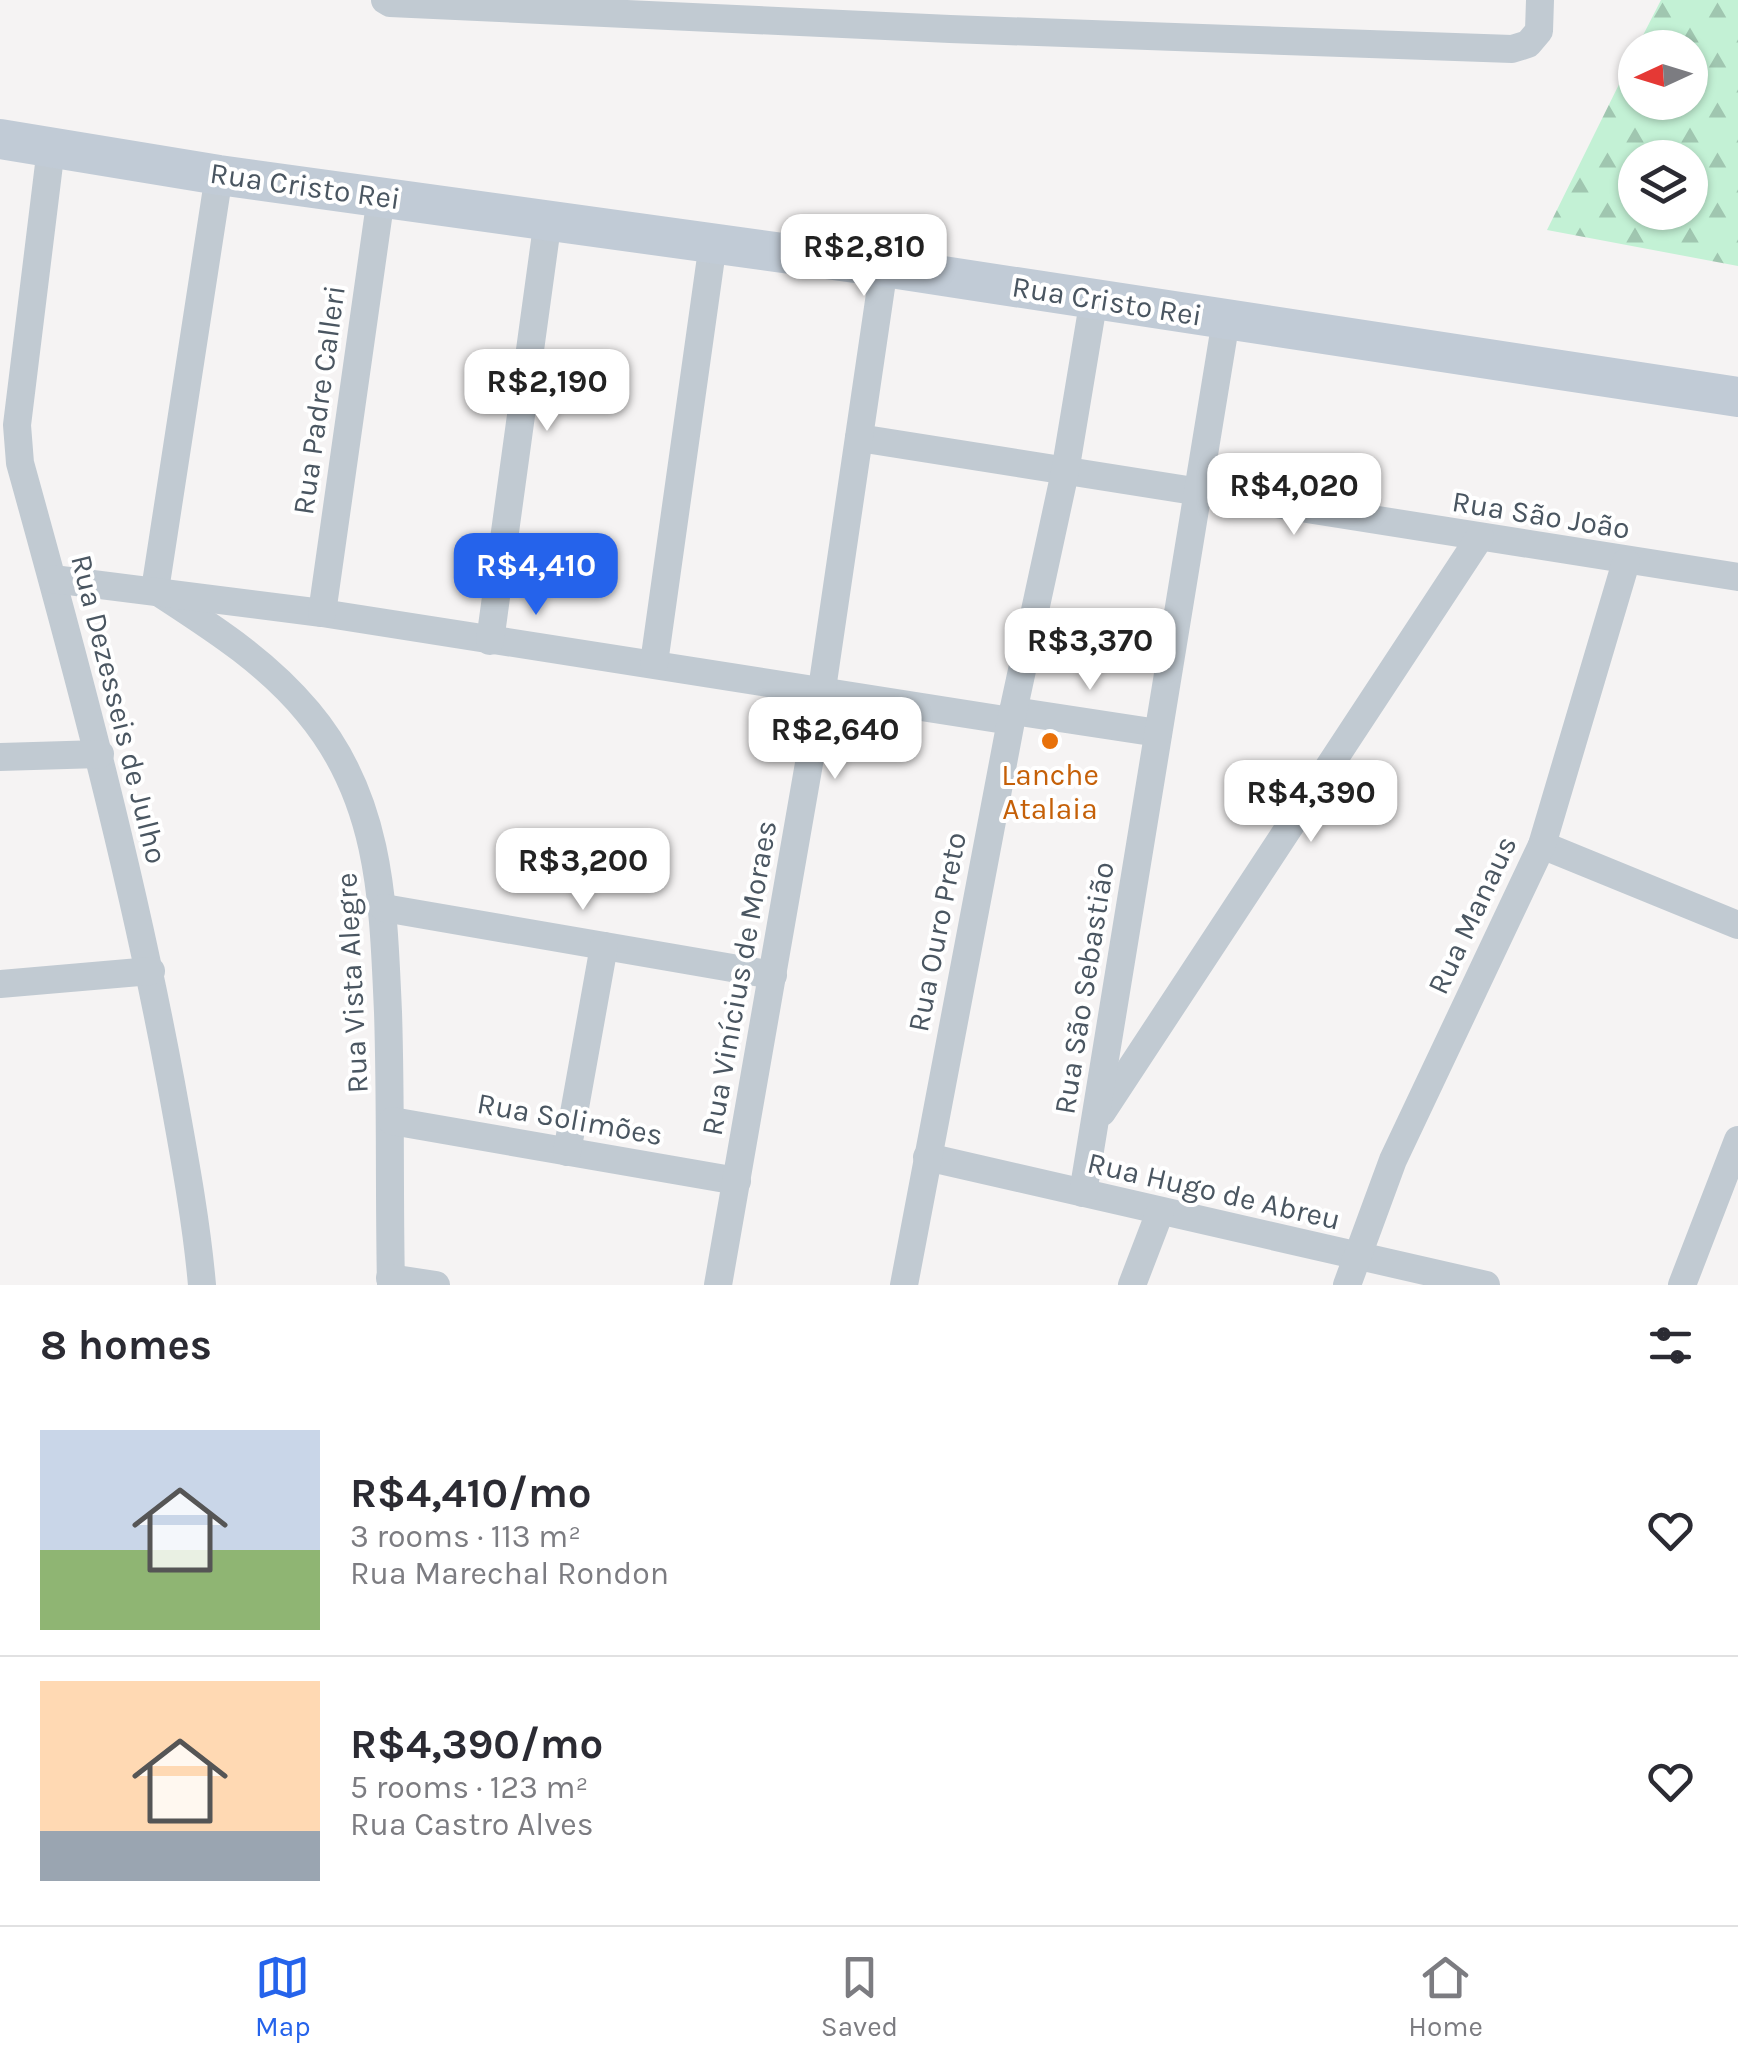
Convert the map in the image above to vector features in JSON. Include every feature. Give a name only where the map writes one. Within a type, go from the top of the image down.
[{"type":"street","points":[[385,0],[931,28],[1512,48],[1528,44],[1539,31],[1540,0]]},
{"type":"street","name":"Rua Cristo Rei","points":[[0,140],[219,175],[1094,298],[1738,397]]},
{"type":"street","name":"Rua Dezesseis de Julho","points":[[51,148],[8,425],[100,754],[151,970],[188,1172],[202,1285]]},
{"type":"street","points":[[155,590],[219,175]]},
{"type":"street","name":"Rua Padre Calleri","points":[[322,612],[381,196]]},
{"type":"street","points":[[490,641],[548,219]]},
{"type":"street","points":[[654,662],[713,242]]},
{"type":"street","name":"Rua Vinícius de Moraes","points":[[718,1285],[822,689],[884,267]]},
{"type":"street","name":"Rua Ouro Preto","points":[[904,1285],[1012,716],[1064,472],[1094,298]]},
{"type":"street","name":"Rua São Sebastião","points":[[1083,1193],[1226,320]]},
{"type":"street","name":"Rua São João","points":[[859,438],[1738,578]]},
{"type":"street","points":[[1096,1122],[1480,538]]},
{"type":"street","name":"Rua Manaus","points":[[1347,1285],[1401,1143],[1542,845],[1626,562]]},
{"type":"street","points":[[52,579],[322,612],[490,641],[1012,716],[1158,733]]},
{"type":"street","name":"Rua Vista Alegre","points":[[155,590],[236,643],[276,676],[311,714],[340,759],[364,811],[377,856],[384,908],[392,1121],[390,1281]]},
{"type":"street","points":[[0,757],[100,754]]},
{"type":"street","points":[[1542,845],[1738,925]]},
{"type":"street","points":[[384,908],[773,975]]},
{"type":"street","points":[[567,1152],[604,946]]},
{"type":"street","points":[[0,984],[151,970]]},
{"type":"street","name":"Rua Solimões","points":[[392,1121],[737,1181]]},
{"type":"street","points":[[1682,1285],[1738,1140]]},
{"type":"street","name":"Rua Hugo de Abreu","points":[[927,1156],[1486,1285]]},
{"type":"street","points":[[1132,1285],[1160,1212]]},
{"type":"street","points":[[390,1281],[436,1285]]},
{"type":"green space","points":[[1661,0],[1738,0],[1738,266],[1547,230],[1618,86],[1618,120],[1708,120],[1708,30],[1646,30]]},
{"type":"place","name":"Lanche Atalaia","points":[[1050,741]]}]
